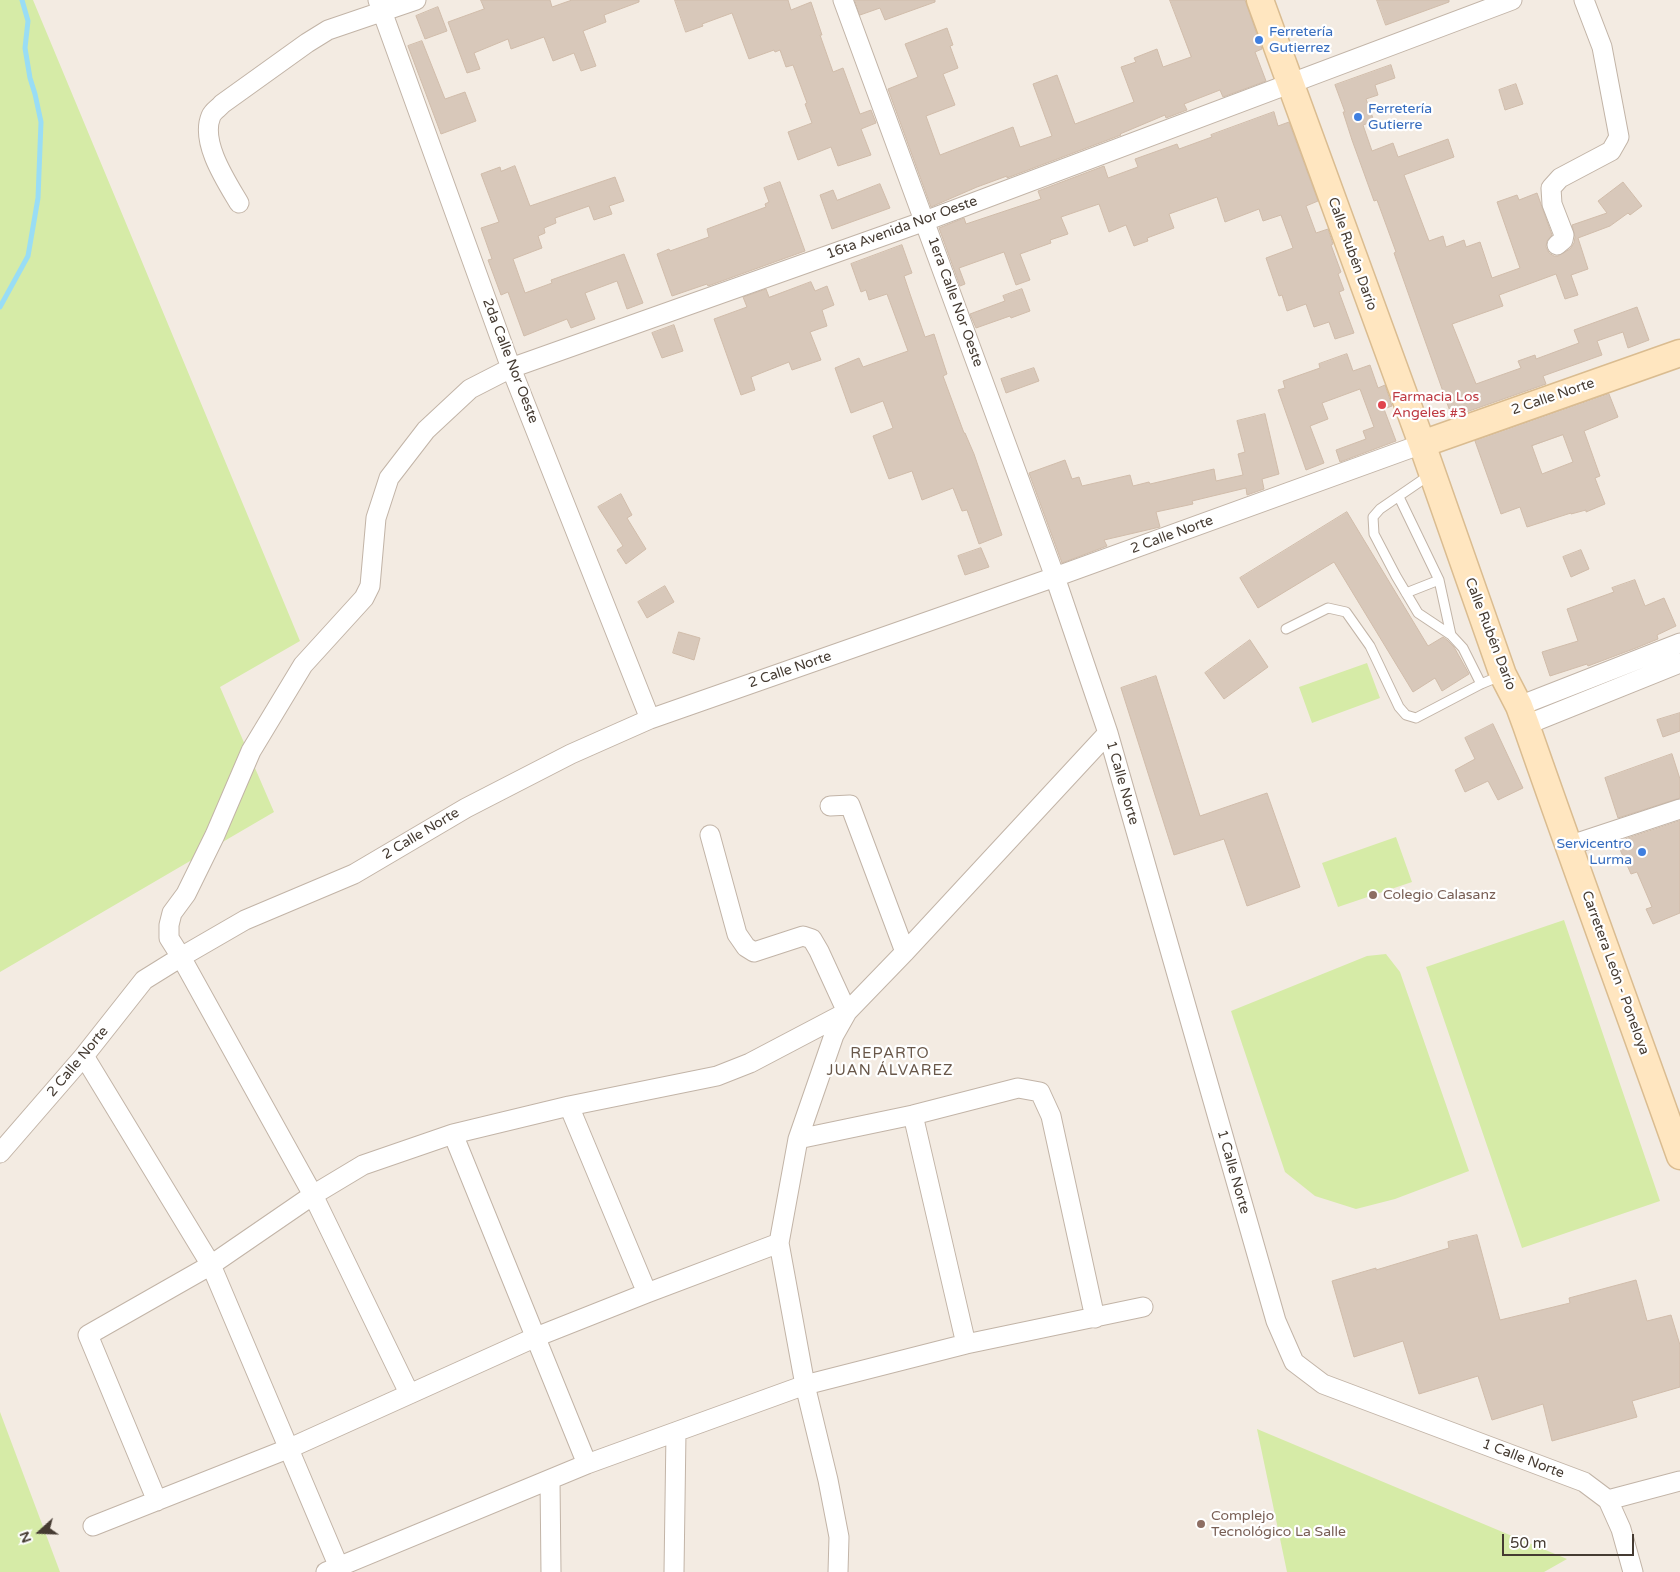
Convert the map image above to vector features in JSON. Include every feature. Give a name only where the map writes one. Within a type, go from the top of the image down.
[{"type":"street","points":[[239,203],[216,161],[210,143],[208,130],[212,114],[222,104],[307,42],[328,30],[380,6],[416,0]]},
{"type":"street","name":"1era Calle Nor Oeste","points":[[843,0],[1055,577]]},
{"type":"street","name":"Calle Rubén Darío","points":[[1260,0],[1299,80]]},
{"type":"street","name":"Calle Rubén Darío","points":[[1277,0],[1299,80],[1429,442],[1517,672],[1522,715]]},
{"type":"street","name":"16ta Avenida Nor Oeste","points":[[409,1393],[313,1195],[181,956],[168,938],[172,913],[186,894],[215,835],[251,751],[303,665],[364,598],[370,586],[376,518],[389,478],[426,430],[470,390],[512,368],[925,221],[1512,0]]},
{"type":"street","points":[[1557,245],[1563,240],[1564,235],[1552,204],[1551,188],[1560,178],[1611,150],[1619,137],[1602,47],[1584,0]]},
{"type":"street","name":"2da Calle Nor Oeste","points":[[380,6],[512,368],[650,720]]},
{"type":"street","name":"2 Calle Norte","points":[[0,1153],[84,1056],[144,980],[181,956],[245,920],[354,874],[466,808],[571,754],[650,720],[1680,353]]},
{"type":"street","name":"Calle Rubén Darío","points":[[1429,442],[1431,474],[1492,680],[1522,715]]},
{"type":"street","name":"1 Calle Norte","points":[[1055,577],[1108,733],[1276,1321],[1294,1362],[1323,1384],[1584,1482],[1608,1500],[1622,1529],[1633,1572]]},
{"type":"street","points":[[1522,715],[1680,643]]},
{"type":"street","points":[[1522,715],[1680,663]]},
{"type":"street","name":"Carretera León - Poneloya","points":[[1522,715],[1680,1156]]},
{"type":"street","points":[[838,1572],[839,1536],[806,1385],[778,1243],[798,1139],[834,1035],[847,1012],[1108,733]]},
{"type":"street","points":[[830,806],[850,805],[905,952]]},
{"type":"street","points":[[1568,846],[1680,809]]},
{"type":"street","points":[[710,835],[737,934],[746,947],[754,952],[803,936],[812,938],[847,1012]]},
{"type":"street","points":[[157,1501],[88,1335],[211,1265],[313,1195],[363,1164],[454,1134],[569,1106],[717,1076],[750,1063],[847,1012]]},
{"type":"street","points":[[84,1056],[211,1265],[290,1448],[335,1570],[587,1464],[806,1385],[966,1344],[1143,1307]]},
{"type":"street","points":[[798,1139],[913,1115],[1018,1088],[1040,1092],[1051,1116],[1095,1318]]},
{"type":"street","points":[[569,1106],[647,1293]]},
{"type":"street","points":[[913,1115],[966,1344]]},
{"type":"street","points":[[454,1134],[587,1464]]},
{"type":"street","points":[[93,1526],[290,1448],[536,1337],[778,1243]]},
{"type":"street","points":[[674,1572],[676,1432]]},
{"type":"street","points":[[550,1480],[551,1572]]},
{"type":"street","points":[[1608,1500],[1680,1481]]},
{"type":"lane","points":[[1286,629],[1328,608],[1346,612],[1370,646],[1399,707],[1406,715],[1416,718],[1492,680],[1451,635],[1418,613],[1374,534],[1374,518],[1380,509],[1431,474]]},
{"type":"lane","points":[[1399,497],[1439,580],[1451,635]]},
{"type":"lane","points":[[1406,592],[1439,580]]},
{"type":"green space","points":[[0,0],[33,0],[300,641],[220,687],[274,812],[0,972]]},
{"type":"green space","points":[[1367,663],[1380,698],[1312,723],[1299,687]]},
{"type":"green space","points":[[1396,837],[1412,882],[1338,907],[1322,863]]},
{"type":"green space","points":[[1564,920],[1660,1201],[1522,1248],[1426,967]]},
{"type":"green space","points":[[1386,954],[1400,972],[1469,1171],[1395,1199],[1356,1209],[1315,1196],[1285,1172],[1231,1011],[1367,956]]},
{"type":"green space","points":[[0,1412],[60,1572],[0,1572]]},
{"type":"green space","points":[[1257,1429],[1567,1559],[1544,1572],[1287,1572]]},
{"type":"building","points":[[481,0],[550,0],[552,7],[572,0],[639,0],[639,2],[604,15],[606,22],[583,31],[596,66],[581,71],[574,53],[553,61],[544,37],[511,49],[508,39],[474,53],[480,69],[467,73],[448,22],[484,9]]},
{"type":"building","points":[[675,0],[788,0],[791,10],[811,2],[833,72],[843,68],[860,114],[871,110],[876,123],[861,129],[871,155],[838,166],[831,147],[798,160],[788,132],[812,123],[793,65],[786,67],[780,50],[775,52],[774,50],[749,59],[732,13],[686,32]]},
{"type":"building","points":[[855,0],[935,0],[935,2],[885,20],[880,8],[860,15]]},
{"type":"building","points":[[1170,0],[1245,0],[1262,49],[1255,52],[1266,81],[1223,97],[1220,90],[1184,104],[1187,110],[1166,118],[1165,115],[1121,135],[1007,178],[1007,176],[977,187],[931,207],[888,89],[918,77],[905,44],[947,28],[953,45],[950,46],[958,68],[943,74],[955,105],[926,116],[940,155],[1013,127],[1020,147],[1052,136],[1033,84],[1057,75],[1075,124],[1134,102],[1121,67],[1136,62],[1134,58],[1157,49],[1163,67],[1191,57]]},
{"type":"building","points":[[1377,0],[1449,0],[1449,2],[1386,25]]},
{"type":"building","points":[[438,7],[447,31],[425,39],[416,16]]},
{"type":"building","points":[[422,41],[445,99],[465,92],[476,121],[441,134],[408,46]]},
{"type":"building","points":[[1391,65],[1395,78],[1375,85],[1378,95],[1366,99],[1374,121],[1363,125],[1372,151],[1393,143],[1398,157],[1448,139],[1454,157],[1404,175],[1429,241],[1443,236],[1446,247],[1464,240],[1466,247],[1480,242],[1492,278],[1520,268],[1497,202],[1517,195],[1519,200],[1537,193],[1552,235],[1547,241],[1546,247],[1549,253],[1554,256],[1558,256],[1570,249],[1574,243],[1575,237],[1572,225],[1607,213],[1598,201],[1623,182],[1642,206],[1610,226],[1578,238],[1588,269],[1571,275],[1578,295],[1565,299],[1556,274],[1499,295],[1503,306],[1452,324],[1476,384],[1521,368],[1518,361],[1535,355],[1536,359],[1579,343],[1574,330],[1637,307],[1649,340],[1628,348],[1623,332],[1597,341],[1602,355],[1543,376],[1546,384],[1452,417],[1394,253],[1396,252],[1377,200],[1374,201],[1352,140],[1343,112],[1345,112],[1335,85]]},
{"type":"building","points":[[1516,84],[1523,104],[1505,110],[1499,90]]},
{"type":"building","points":[[1274,112],[1278,126],[1289,122],[1318,201],[1306,206],[1316,233],[1328,229],[1333,244],[1331,245],[1341,272],[1338,274],[1344,290],[1339,292],[1354,333],[1335,339],[1329,322],[1314,327],[1306,304],[1287,311],[1282,295],[1279,296],[1266,258],[1293,248],[1281,215],[1263,221],[1259,209],[1225,222],[1217,197],[1169,214],[1174,228],[1147,238],[1148,241],[1134,246],[1126,225],[1109,232],[1099,204],[1061,217],[1068,234],[1050,240],[1051,243],[1020,254],[1030,280],[1016,285],[1004,252],[959,268],[965,284],[960,286],[939,228],[964,218],[966,224],[1041,199],[1038,191],[1104,166],[1108,178],[1138,167],[1135,159],[1177,144],[1179,149]]},
{"type":"building","points":[[515,166],[530,206],[615,177],[624,201],[609,206],[612,214],[594,220],[589,206],[555,218],[556,223],[544,228],[545,233],[538,236],[542,248],[513,259],[525,293],[552,283],[551,280],[624,254],[643,303],[627,309],[617,281],[585,293],[595,319],[571,328],[567,319],[524,336],[508,292],[501,295],[488,260],[492,259],[481,228],[499,222],[481,174],[500,167],[501,171]]},
{"type":"building","points":[[780,182],[805,251],[708,286],[707,284],[672,296],[657,254],[709,237],[707,229],[766,207],[765,204],[769,202],[764,188]]},
{"type":"building","points":[[880,184],[890,208],[832,229],[820,195],[833,190],[837,200]]},
{"type":"building","points":[[902,245],[912,273],[904,276],[910,294],[925,337],[934,334],[947,374],[943,376],[964,433],[974,454],[1002,535],[979,544],[967,510],[962,511],[953,488],[922,500],[912,471],[889,479],[873,436],[893,428],[883,401],[851,413],[835,368],[859,358],[863,367],[908,351],[887,294],[869,300],[866,290],[861,292],[851,264]]},
{"type":"building","points":[[811,282],[815,291],[827,286],[834,305],[822,310],[827,326],[810,332],[821,360],[792,370],[789,362],[751,377],[755,390],[741,395],[714,319],[747,307],[743,297],[766,289],[769,297]]},
{"type":"building","points":[[1022,289],[1030,311],[976,328],[970,314],[1005,301],[1003,296]]},
{"type":"building","points":[[674,325],[683,351],[662,358],[652,333]]},
{"type":"building","points":[[1347,354],[1353,371],[1370,365],[1378,388],[1385,385],[1392,406],[1384,409],[1396,441],[1340,462],[1336,450],[1366,439],[1363,431],[1374,427],[1360,389],[1322,403],[1328,419],[1310,426],[1324,463],[1306,470],[1278,390],[1285,388],[1283,381],[1320,368],[1319,364]]},
{"type":"building","points":[[1034,368],[1039,381],[1006,393],[1001,379]]},
{"type":"building","points":[[1609,394],[1618,417],[1584,431],[1600,476],[1595,478],[1605,504],[1586,512],[1586,510],[1571,513],[1527,527],[1520,507],[1501,514],[1475,441]],"holes":[[[1563,435],[1573,462],[1542,474],[1532,446]]]},
{"type":"building","points":[[1265,414],[1279,474],[1262,479],[1264,489],[1247,495],[1246,488],[1192,501],[1193,504],[1156,512],[1160,527],[1104,540],[1107,546],[1062,563],[1029,473],[1065,460],[1072,479],[1079,477],[1082,486],[1130,475],[1133,486],[1149,482],[1150,484],[1214,469],[1216,481],[1243,475],[1238,454],[1245,452],[1237,421]]},
{"type":"building","points":[[621,494],[632,515],[627,518],[646,549],[626,564],[617,550],[623,546],[598,507]]},
{"type":"building","points":[[1347,512],[1428,646],[1443,637],[1454,647],[1469,674],[1442,691],[1435,678],[1413,692],[1334,562],[1258,608],[1240,578]]},
{"type":"building","points":[[981,548],[989,567],[965,575],[958,556]]},
{"type":"building","points":[[1581,550],[1589,569],[1571,577],[1563,557]]},
{"type":"building","points":[[1635,580],[1645,606],[1664,598],[1676,626],[1657,635],[1658,639],[1636,648],[1588,666],[1587,664],[1550,676],[1542,652],[1578,641],[1567,609],[1614,592],[1612,588]]},
{"type":"building","points":[[665,586],[674,602],[647,618],[638,602]]},
{"type":"building","points":[[679,632],[700,638],[694,660],[673,653]]},
{"type":"building","points":[[1250,640],[1268,667],[1224,699],[1205,673]]},
{"type":"building","points":[[1156,676],[1200,816],[1267,793],[1300,887],[1247,906],[1224,839],[1174,855],[1121,688]]},
{"type":"building","points":[[1680,713],[1680,731],[1663,737],[1657,720]]},
{"type":"building","points":[[1493,724],[1523,788],[1498,800],[1488,781],[1465,792],[1455,770],[1475,759],[1465,738]]},
{"type":"building","points":[[1672,754],[1680,779],[1680,798],[1618,818],[1605,778]]},
{"type":"building","points":[[1680,821],[1680,913],[1653,924],[1646,909],[1652,907],[1637,872],[1631,874],[1618,845],[1627,842],[1626,839]]},
{"type":"building","points":[[1477,1235],[1500,1320],[1570,1303],[1569,1298],[1636,1280],[1647,1321],[1671,1315],[1680,1345],[1680,1387],[1632,1401],[1637,1417],[1552,1441],[1543,1404],[1492,1420],[1478,1376],[1419,1394],[1403,1341],[1354,1357],[1332,1281],[1449,1248],[1448,1242]]},
{"type":"waterway","points":[[0,307],[28,256],[38,198],[41,122],[25,48],[28,21],[22,0]]},
{"type":"place","name":"Ferretería Gutierrez","points":[[1259,40]]},
{"type":"place","name":"Ferretería Gutierre","points":[[1358,117]]},
{"type":"place","name":"Farmacia Los Angeles #3","points":[[1382,405]]},
{"type":"place","name":"Servicentro Lurma","points":[[1642,852]]},
{"type":"place","name":"Colegio Calasanz","points":[[1373,895]]},
{"type":"place","name":"Complejo Tecnológico La Salle","points":[[1201,1524]]},
{"type":"district","name":"REPARTO JUAN ÁLVAREZ","points":[[890,1062]]}]
